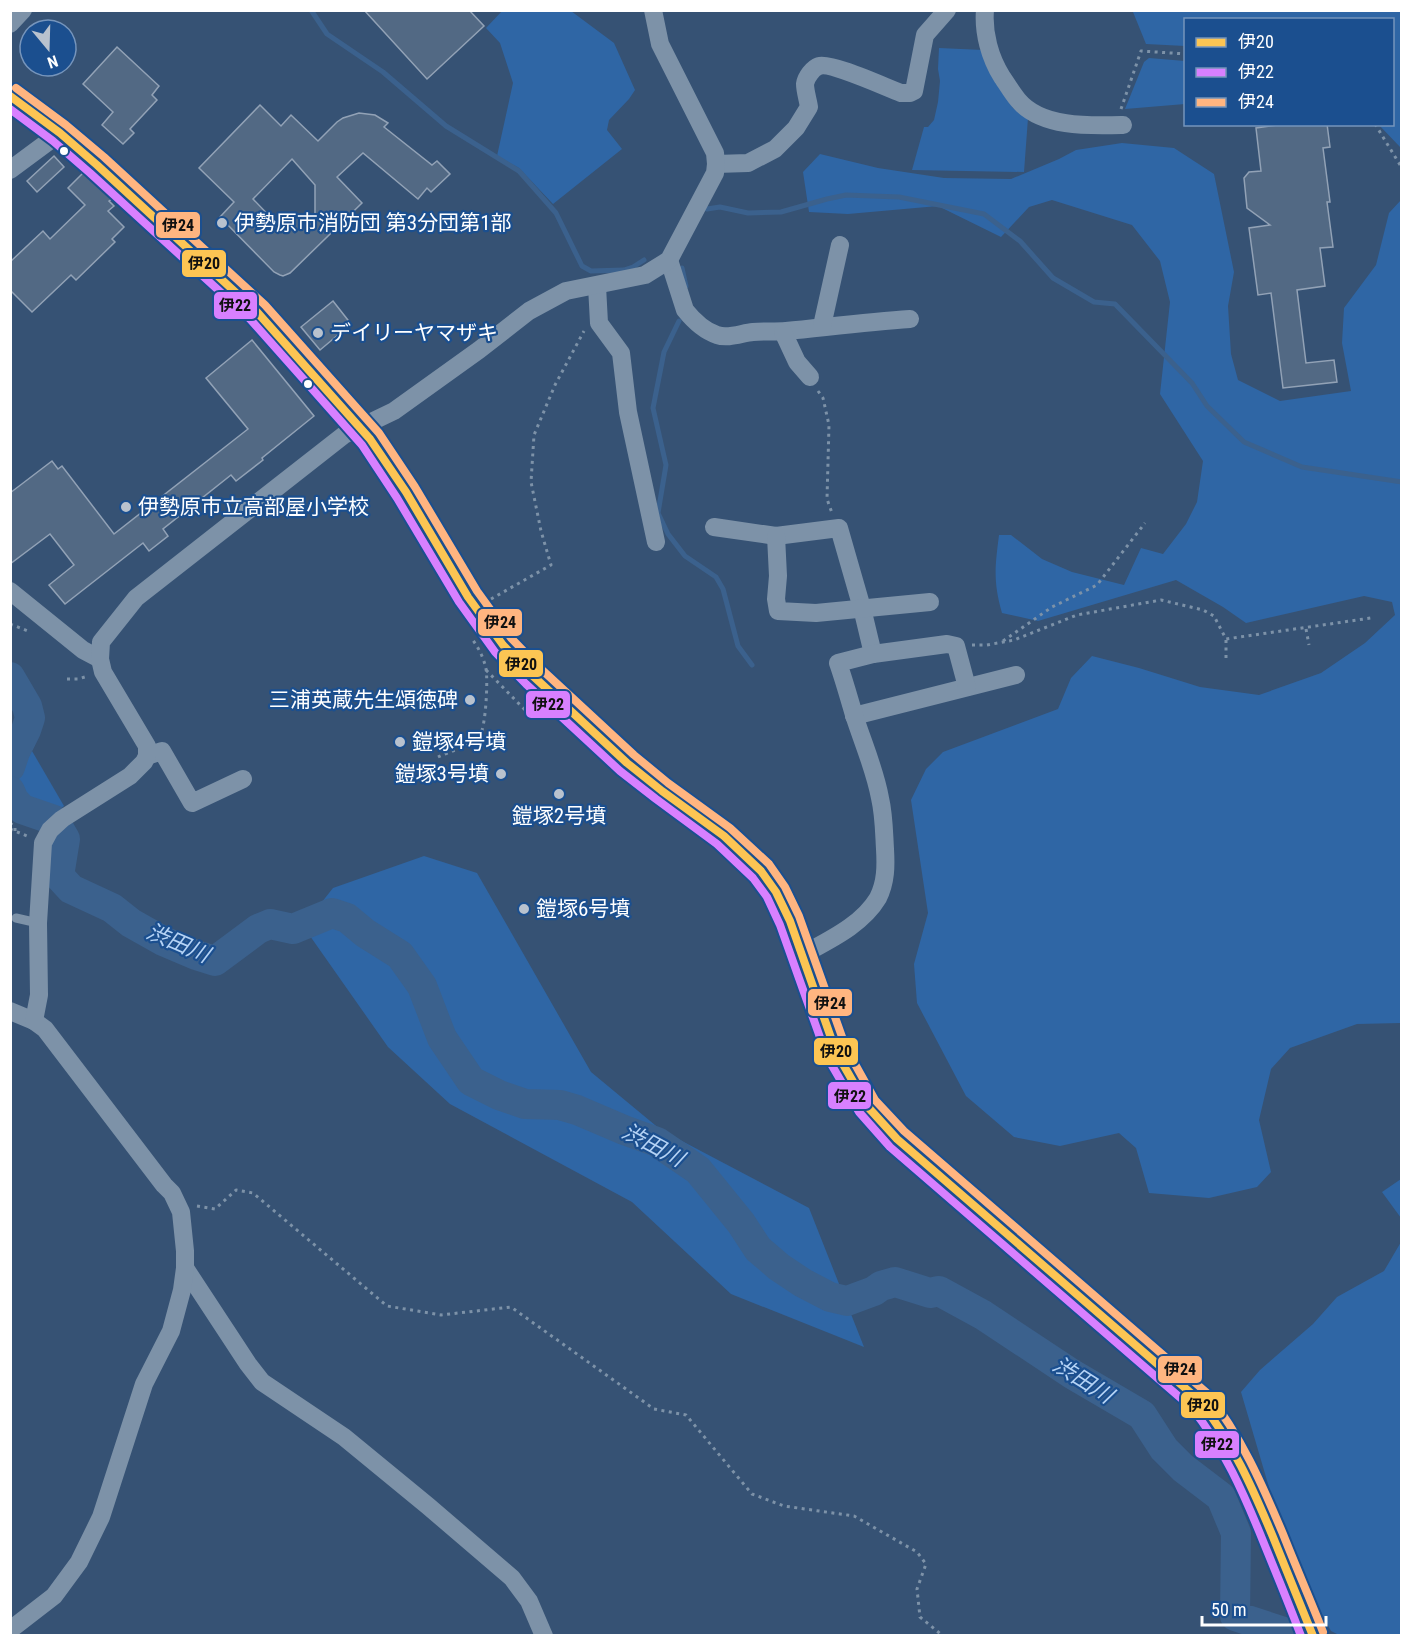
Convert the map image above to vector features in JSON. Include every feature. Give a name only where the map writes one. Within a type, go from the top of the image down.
[{"type":"street","points":[[10,24],[23,10]]},
{"type":"street","points":[[34,1021],[39,995],[38,923],[43,843],[56,825],[130,776],[147,756],[147,746],[103,672],[100,659],[101,642],[136,598],[344,435],[386,415],[418,394],[529,312],[566,291],[645,275],[669,260],[715,173],[716,164],[715,153],[660,44],[653,10]]},
{"type":"street","points":[[716,164],[748,163],[774,149],[796,128],[809,107],[805,83],[811,71],[819,66],[827,65],[901,93],[914,91],[925,36],[946,10]]},
{"type":"street","points":[[985,10],[984,22],[992,58],[1018,101],[1043,118],[1073,125],[1119,125]]},
{"type":"street","points":[[10,96],[60,133],[97,165],[257,312],[370,439],[406,492],[468,597],[503,645],[627,763],[724,836],[761,870],[776,892],[790,921],[836,1052],[854,1087],[881,1123],[897,1139],[1199,1400],[1214,1417],[1246,1475],[1313,1635]]},
{"type":"street","points":[[10,170],[60,133]]},
{"type":"street","points":[[822,326],[840,245]]},
{"type":"street","points":[[669,260],[685,310],[707,331],[718,336],[910,319]]},
{"type":"street","points":[[597,286],[599,323],[621,353],[628,412],[656,542]]},
{"type":"street","points":[[783,332],[797,362],[810,377]]},
{"type":"street","points":[[714,527],[776,536],[839,528],[873,654]]},
{"type":"street","points":[[776,536],[778,611],[816,613],[930,602]]},
{"type":"street","points":[[10,591],[83,650],[100,659]]},
{"type":"street","points":[[802,955],[837,935],[870,909],[883,886],[886,863],[880,800],[873,768],[838,663],[873,654],[947,644],[956,646],[967,687]]},
{"type":"street","points":[[854,716],[1016,675]]},
{"type":"street","points":[[147,756],[162,752],[192,803],[225,796],[243,779]]},
{"type":"street","points":[[10,1011],[34,1021],[45,1029],[172,1193],[181,1212],[185,1268],[182,1290],[171,1331],[144,1384],[101,1517],[79,1562],[54,1596],[10,1630]]},
{"type":"street","points":[[185,1268],[262,1382],[344,1437],[512,1578],[529,1601],[544,1635]]},
{"type":"lane","points":[[15,918],[38,923]]},
{"type":"path","points":[[1119,125],[1141,51],[1184,54]]},
{"type":"path","points":[[1376,126],[1401,168]]},
{"type":"path","points":[[477,608],[551,566],[531,482],[534,435],[555,385],[598,306]]},
{"type":"path","points":[[810,377],[823,398],[829,425],[827,499],[839,528]]},
{"type":"path","points":[[1002,642],[1052,607],[1097,585],[1145,523]]},
{"type":"path","points":[[956,646],[987,645],[1014,640],[1077,615],[1161,600],[1203,610],[1214,616],[1226,639],[1226,659]]},
{"type":"path","points":[[1226,639],[1371,618]]},
{"type":"path","points":[[10,624],[28,631]]},
{"type":"path","points":[[1306,628],[1309,645]]},
{"type":"path","points":[[438,757],[470,743],[479,736],[483,728],[486,670],[478,647],[467,631]]},
{"type":"path","points":[[486,670],[527,712]]},
{"type":"path","points":[[10,823],[15,827],[15,831]]},
{"type":"path","points":[[178,1203],[215,1209],[236,1190],[253,1193],[387,1306],[441,1315],[511,1307],[654,1409],[687,1415],[752,1494],[784,1506],[854,1515],[917,1552],[926,1564],[917,1589],[920,1617],[943,1635]]},
{"type":"shaded area","points":[[503,10],[571,11],[614,43],[635,90],[609,120],[607,130],[622,149],[553,204],[519,168],[497,156],[513,83],[500,43],[486,28]]},
{"type":"shaded area","points":[[1134,10],[1401,11],[1401,148],[1380,126],[1394,126],[1394,18],[1184,18],[1184,46],[1146,44]]},
{"type":"shaded area","points":[[939,48],[983,50],[985,63],[1013,108],[1028,118],[1024,172],[912,170],[924,127],[928,127],[934,120],[938,102]]},
{"type":"shaded area","points":[[1149,58],[1184,61],[1184,104],[1125,109],[1144,62]]},
{"type":"shaded area","points":[[1122,143],[1174,148],[1214,174],[1234,272],[1228,306],[1231,354],[1238,380],[1280,401],[1351,391],[1342,343],[1344,308],[1376,265],[1389,213],[1401,200],[1401,1023],[1357,1024],[1290,1048],[1271,1069],[1259,1120],[1271,1172],[1257,1187],[1209,1198],[1149,1193],[1136,1148],[1119,1133],[1060,1146],[1014,1137],[966,1096],[917,1003],[914,964],[928,913],[911,800],[926,769],[943,752],[1058,709],[1071,678],[1092,656],[1200,687],[1259,695],[1321,673],[1365,643],[1395,615],[1392,602],[1364,596],[1246,623],[1176,580],[1038,621],[1002,613],[996,574],[999,535],[1011,535],[1042,559],[1072,572],[1124,585],[1141,548],[1163,554],[1186,524],[1197,502],[1203,461],[1160,394],[1170,302],[1160,261],[1132,225],[1052,200],[1029,207],[1001,237],[938,206],[848,214],[809,212],[803,172],[820,154],[878,168],[944,178],[1011,179],[1076,150]]},
{"type":"shaded area","points":[[11,738],[32,751],[64,806],[34,828],[11,813]]},
{"type":"shaded area","points":[[424,856],[477,873],[591,1072],[661,1130],[809,1208],[864,1347],[731,1294],[632,1202],[450,1104],[388,1047],[303,926],[333,888]]},
{"type":"shaded area","points":[[1401,1179],[1401,1218],[1382,1192]]},
{"type":"shaded area","points":[[1401,1242],[1401,1635],[1339,1635],[1331,1631],[1284,1545],[1241,1392],[1260,1370],[1313,1324],[1337,1297],[1384,1271]]},
{"type":"building","points":[[364,10],[469,10],[484,26],[427,79]]},
{"type":"building","points":[[117,47],[159,86],[152,95],[157,100],[130,129],[134,133],[123,144],[102,125],[113,112],[83,84]]},
{"type":"building","points":[[260,105],[281,126],[291,115],[318,141],[343,118],[359,113],[375,115],[388,123],[384,127],[432,165],[437,161],[450,174],[431,192],[427,188],[418,199],[363,153],[337,177],[362,203],[290,273],[283,276],[274,272],[220,217],[234,202],[199,168]],"holes":[[[292,159],[315,185],[315,214],[292,214],[279,226],[253,199]]]},
{"type":"building","points":[[1327,126],[1330,147],[1323,148],[1333,247],[1320,248],[1325,286],[1297,290],[1306,363],[1334,360],[1337,382],[1283,388],[1271,293],[1258,295],[1249,228],[1270,225],[1247,208],[1244,178],[1249,172],[1261,171],[1256,128]]},
{"type":"building","points":[[54,156],[64,167],[37,192],[27,181]]},
{"type":"building","points":[[84,172],[112,199],[109,201],[114,206],[108,211],[124,227],[112,239],[115,242],[76,280],[71,275],[32,312],[10,290],[10,262],[43,231],[50,239],[85,205],[68,188]]},
{"type":"building","points":[[333,301],[351,324],[320,350],[301,327]]},
{"type":"building","points":[[252,340],[314,416],[236,481],[231,475],[163,529],[168,536],[149,551],[143,543],[65,604],[49,585],[74,565],[50,534],[10,564],[10,493],[52,461],[58,469],[62,466],[114,534],[248,429],[206,378]]},
{"type":"waterway","points":[[311,10],[327,34],[383,72],[446,126],[519,171],[556,213],[582,266],[591,271],[624,270],[644,260]]},
{"type":"waterway","points":[[707,209],[720,207],[748,213],[781,212],[846,195],[899,197],[984,214],[1020,241],[1053,278],[1094,302],[1115,304],[1192,383],[1207,406],[1244,442],[1302,467],[1402,482]]},
{"type":"waterway","points":[[682,268],[686,286]]},
{"type":"waterway","points":[[679,321],[664,352],[653,408],[666,465],[658,513],[668,534],[685,556],[716,577],[723,589],[738,646],[752,665]]},
{"type":"waterway","name":"渋田川","points":[[10,677],[27,706],[30,718],[10,767]]},
{"type":"waterway","name":"渋田川","points":[[10,791],[22,809],[54,820],[65,839],[59,876],[71,889],[112,908],[131,923],[163,941],[215,961],[258,929],[270,924],[293,929],[332,913],[347,918],[365,933],[400,955],[422,986],[442,1038],[471,1081],[499,1095],[525,1104],[560,1105],[577,1110],[657,1142],[698,1170],[741,1223],[758,1249],[779,1267],[830,1297],[847,1301],[895,1282],[930,1293],[939,1291],[983,1315],[1072,1374],[1142,1415],[1164,1449],[1183,1468],[1221,1497],[1236,1533],[1235,1616],[1287,1633]]},
{"type":"transit line","name":"伊24","points":[[16,88],[104,157],[265,305],[379,433],[415,487],[477,591],[511,638],[540,668],[634,755],[730,828],[769,864],[785,887],[799,916],[846,1048],[875,1100],[904,1131],[1207,1393],[1230,1426],[1259,1479],[1323,1632]]},
{"type":"transit line","name":"伊20","points":[[10,96],[60,133],[97,165],[257,312],[370,439],[406,492],[468,597],[503,645],[533,676],[627,763],[724,836],[761,871],[776,892],[790,921],[836,1052],[867,1106],[897,1139],[1199,1400],[1222,1432],[1249,1483],[1313,1636]]},
{"type":"transit line","name":"伊22","points":[[10,109],[53,141],[90,173],[250,319],[362,445],[397,498],[459,602],[495,652],[526,684],[620,771],[717,844],[753,878],[767,897],[780,925],[827,1057],[859,1112],[890,1147],[1191,1407],[1214,1439],[1241,1489],[1301,1636]]},
{"type":"place","name":"伊勢原市消防団 第3分団第1部","points":[[222,223]]},
{"type":"place","name":"デイリーヤマザキ","points":[[318,333]]},
{"type":"place","name":"伊勢原市立高部屋小学校","points":[[126,507]]},
{"type":"place","name":"三浦英蔵先生頌徳碑","points":[[470,700]]},
{"type":"place","name":"鎧塚4号墳","points":[[400,742]]},
{"type":"place","name":"鎧塚3号墳","points":[[501,774]]},
{"type":"place","name":"鎧塚2号墳","points":[[559,794]]},
{"type":"place","name":"鎧塚6号墳","points":[[524,909]]}]
